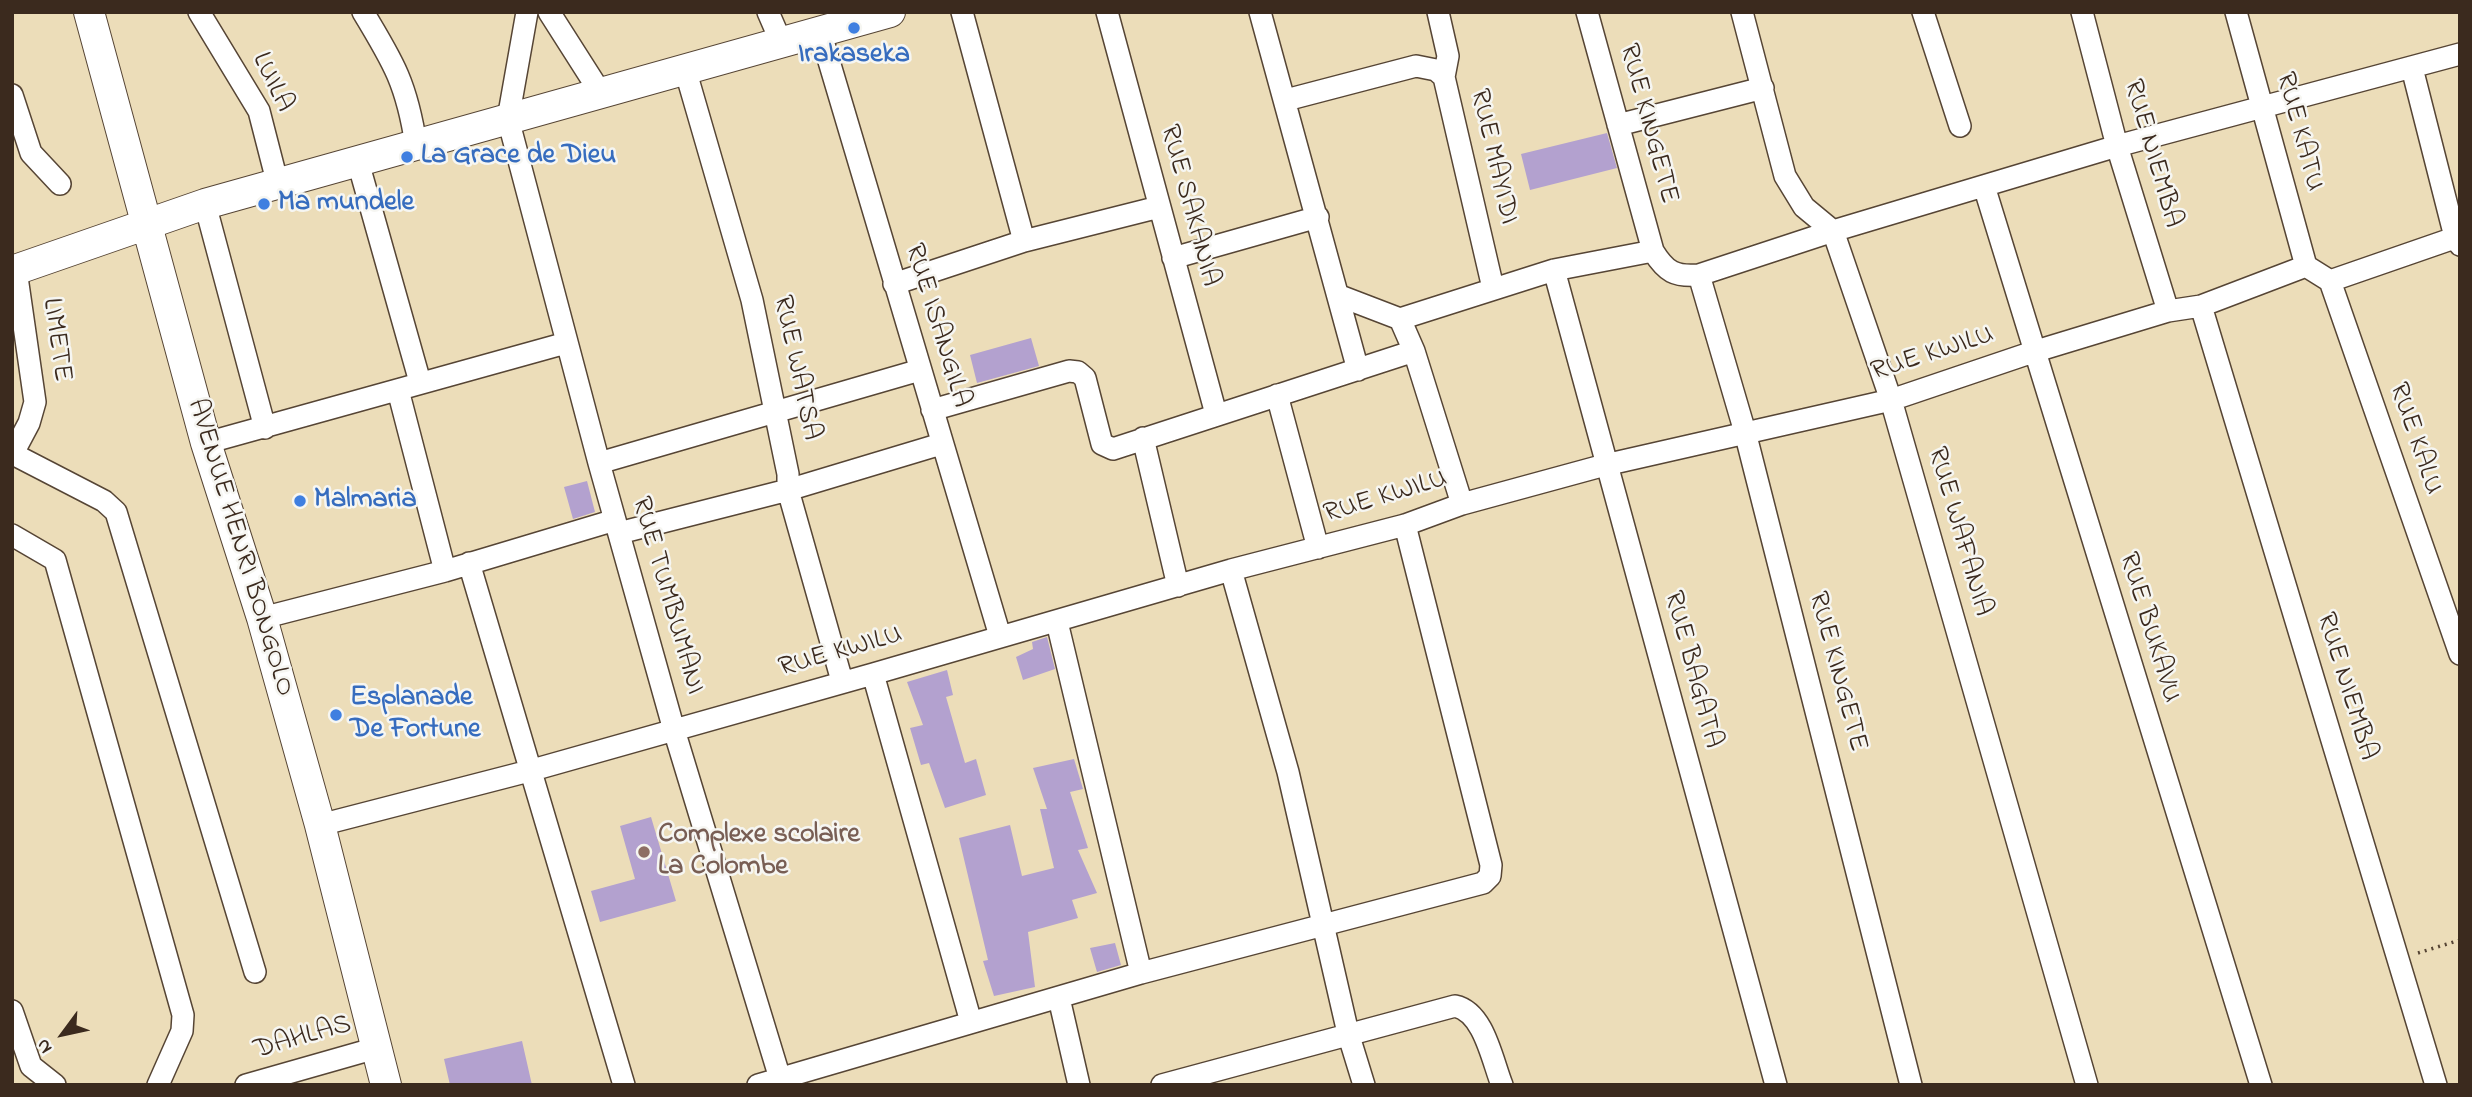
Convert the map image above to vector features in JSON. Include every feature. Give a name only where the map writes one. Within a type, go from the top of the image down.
[{"type":"street","name":"AVENUE HENRI BONGOLO","points":[[89,12],[206,443],[262,618],[320,825],[386,1085]]},
{"type":"street","name":"LUILA","points":[[199,12],[259,111],[278,185]]},
{"type":"street","points":[[363,12],[403,82],[410,102],[416,145]]},
{"type":"street","points":[[508,119],[527,12]]},
{"type":"street","points":[[549,12],[600,92]]},
{"type":"street","points":[[768,12],[781,42]]},
{"type":"street","points":[[14,271],[147,222],[205,204],[781,42],[831,23],[890,12]]},
{"type":"street","points":[[962,12],[1024,241]]},
{"type":"street","name":"RUE SAKANIA","points":[[1107,12],[1216,414]]},
{"type":"street","points":[[1260,12],[1340,296],[1358,370]]},
{"type":"street","points":[[1438,12],[1446,42],[1444,77]]},
{"type":"street","name":"RUE KINGETE","points":[[1587,12],[1653,251]]},
{"type":"street","points":[[1742,12],[1785,176],[1804,206],[1833,231]]},
{"type":"street","points":[[1923,12],[1960,126]]},
{"type":"street","name":"RUE NIEMBA","points":[[2082,12],[2117,146],[2168,311]]},
{"type":"street","name":"RUE KATU","points":[[2236,12],[2306,267]]},
{"type":"street","name":"RUE ISANGILA","points":[[831,23],[894,285],[1000,636]]},
{"type":"street","points":[[1340,296],[1400,319],[1554,270],[1653,251],[1670,273],[1681,276],[1699,275],[1833,231],[2117,146],[2460,54]]},
{"type":"street","name":"RUE MAYIDI","points":[[1286,100],[1416,66],[1436,70],[1444,77],[1493,288]]},
{"type":"street","points":[[2306,267],[2330,281],[2458,240],[2412,68]]},
{"type":"street","name":"RUE WATSA","points":[[685,69],[752,300],[788,474],[788,490],[842,681]]},
{"type":"street","points":[[1618,125],[1763,88]]},
{"type":"street","points":[[12,95],[31,153],[60,184]]},
{"type":"street","name":"RUE TUMBUMANI","points":[[508,119],[598,463],[674,730],[781,1082]]},
{"type":"street","points":[[358,162],[421,382]]},
{"type":"street","name":"RUE BUKAVU","points":[[1984,187],[2261,1085]]},
{"type":"street","points":[[205,204],[265,428]]},
{"type":"street","points":[[894,285],[1024,241],[1158,206]]},
{"type":"street","points":[[1173,258],[1318,217]]},
{"type":"street","name":"RUE WAFANIA","points":[[1833,231],[1891,400],[2087,1085]]},
{"type":"street","name":"RUE KWILU","points":[[320,825],[529,771],[1231,570],[1405,525],[1462,504],[1605,465],[1891,400],[2033,352],[2168,311],[2201,306],[2306,267]]},
{"type":"street","name":"RUE BAGATA","points":[[1554,270],[1776,1085]]},
{"type":"street","name":"LIMETE","points":[[12,454],[29,423],[35,402],[14,271]]},
{"type":"street","name":"RUE KINGETE","points":[[1699,275],[1745,432],[1911,1085]]},
{"type":"street","name":"RUE KALU","points":[[2330,281],[2460,654]]},
{"type":"street","name":"RUE NIEMBA","points":[[2201,306],[2437,1085]]},
{"type":"street","points":[[1400,319],[1414,351],[1462,504]]},
{"type":"street","points":[[206,443],[566,343]]},
{"type":"street","points":[[932,410],[1069,370],[1078,372],[1085,378],[1102,444],[1113,449],[1414,351]]},
{"type":"street","points":[[598,463],[920,370]]},
{"type":"street","points":[[398,390],[445,570]]},
{"type":"street","points":[[1278,395],[1318,548]]},
{"type":"street","points":[[1143,438],[1178,586]]},
{"type":"street","points":[[262,618],[617,526],[788,490],[941,444]]},
{"type":"street","points":[[12,454],[104,501],[117,512],[255,972]]},
{"type":"street","points":[[758,1085],[781,1082],[971,1022],[1140,973],[1483,883],[1490,876],[1491,865],[1405,525]]},
{"type":"street","points":[[12,535],[55,560],[183,1015],[182,1031],[158,1085]]},
{"type":"street","points":[[469,563],[624,1085]]},
{"type":"street","points":[[1231,570],[1289,772],[1348,1033],[1364,1085]]},
{"type":"street","points":[[1057,622],[1140,973]]},
{"type":"street","points":[[873,674],[971,1022]]},
{"type":"street","points":[[1059,998],[1079,1085]]},
{"type":"street","points":[[1162,1085],[1455,1006],[1468,1009],[1476,1018],[1502,1085]]},
{"type":"street","points":[[12,1011],[31,1066],[55,1085]]},
{"type":"street","name":"DAHLAS","points":[[246,1085],[376,1048]]},
{"type":"path","points":[[2398,959],[2460,940]]},
{"type":"building","points":[[1607,133],[1617,168],[1530,190],[1521,154]]},
{"type":"building","points":[[1031,338],[1039,366],[977,383],[970,355]]},
{"type":"building","points":[[587,481],[595,512],[573,519],[564,487]]},
{"type":"building","points":[[1047,637],[1055,669],[1023,680],[1016,657],[1033,649],[1032,642]]},
{"type":"building","points":[[947,670],[953,695],[946,697],[965,763],[976,759],[986,795],[945,808],[929,763],[921,765],[910,728],[923,725],[907,682]]},
{"type":"building","points":[[1074,759],[1083,789],[1070,792],[1088,848],[1078,850],[1097,893],[1072,900],[1078,918],[1028,932],[1035,987],[994,996],[983,961],[988,960],[959,838],[1010,825],[1022,876],[1054,868],[1040,809],[1047,809],[1033,768]]},
{"type":"building","name":"Complexe scolaire La Colombe","points":[[651,817],[676,901],[600,922],[591,891],[635,879],[620,826]]},
{"type":"building","points":[[1115,943],[1121,965],[1097,972],[1090,948]]},
{"type":"building","points":[[522,1041],[532,1085],[450,1085],[444,1059]]},
{"type":"place","name":"Irakaseka","points":[[854,28]]},
{"type":"place","name":"La Grace de Dieu","points":[[407,157]]},
{"type":"place","name":"Ma mundele","points":[[264,204]]},
{"type":"place","name":"Malmaria","points":[[300,501]]},
{"type":"place","name":"Esplanade De Fortune","points":[[336,715]]},
{"type":"place","name":"Complexe scolaire La Colombe","points":[[644,852]]}]
